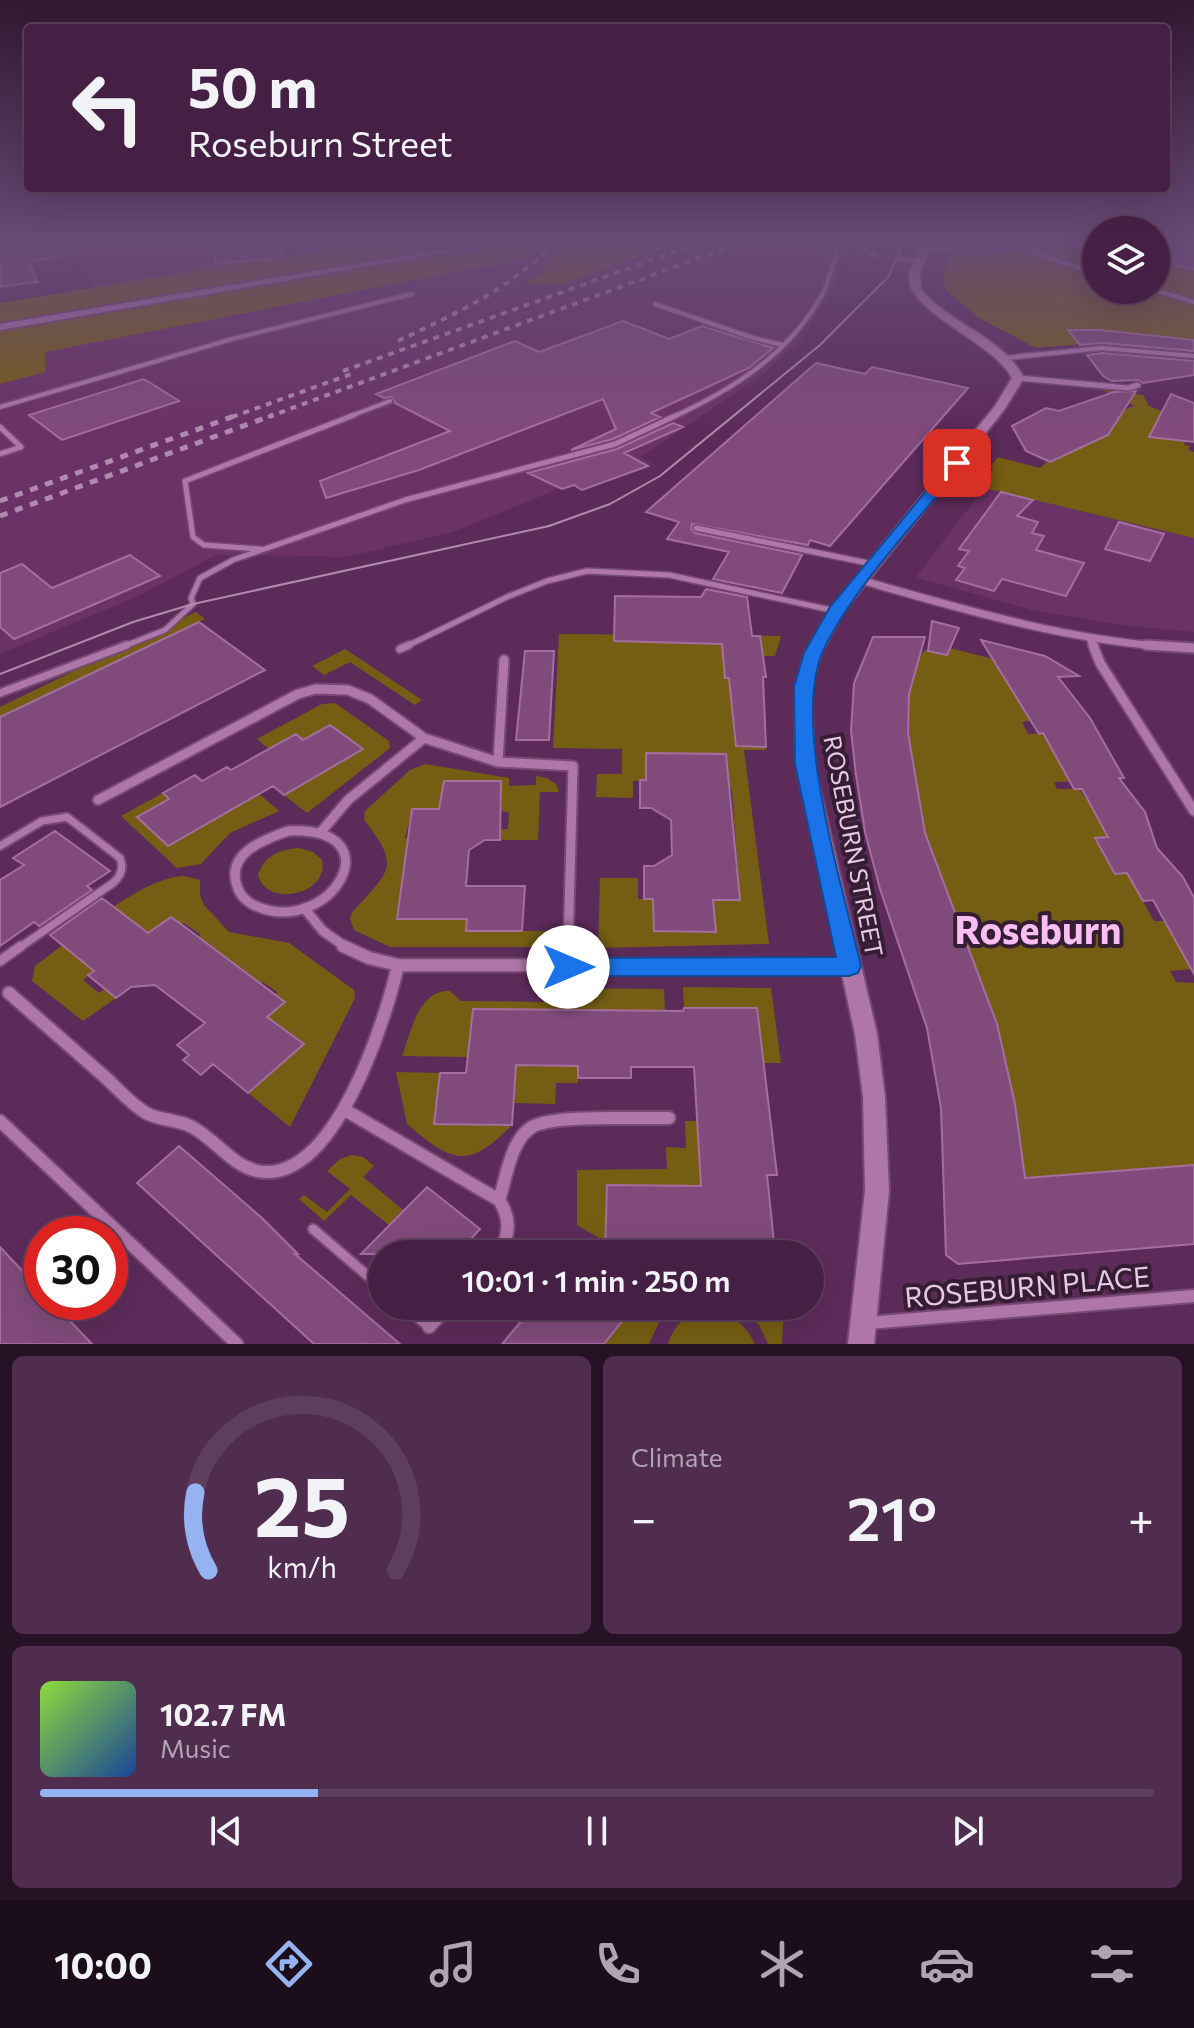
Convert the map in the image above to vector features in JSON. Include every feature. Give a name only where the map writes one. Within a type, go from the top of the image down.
[{"type":"street","points":[[0,327],[132,305]]},
{"type":"street","points":[[934,305],[1005,358],[1016,370],[1018,378],[1128,388],[1138,385]]},
{"type":"street","name":"ROSEBURN STREET","points":[[862,1334],[878,1144],[871,1066],[805,764],[803,687],[807,668],[836,611],[1000,408],[1018,378]]},
{"type":"street","points":[[867,572],[995,618],[1090,638],[1194,648]]},
{"type":"street","points":[[1090,638],[1100,663],[1194,811]]},
{"type":"street","points":[[498,762],[504,660]]},
{"type":"street","points":[[98,800],[298,694],[316,689],[333,688],[360,693],[424,738],[498,762],[573,766],[568,967]]},
{"type":"street","points":[[320,833],[348,800],[424,738]]},
{"type":"street","points":[[288,831],[320,833],[342,846],[347,868],[333,891],[304,908],[283,911],[254,906],[236,891],[234,870],[246,852],[265,838],[288,831]]},
{"type":"street","points":[[304,908],[332,941],[364,958],[398,965],[849,966]]},
{"type":"street","points":[[9,993],[145,1112],[159,1119],[193,1127],[241,1166],[267,1172],[292,1164],[309,1153],[345,1110],[367,1072],[381,1035],[398,965]]},
{"type":"street","points":[[345,1110],[499,1200],[508,1218],[505,1240]]},
{"type":"street","points":[[499,1200],[517,1144],[531,1127],[543,1122],[669,1118]]},
{"type":"street","points":[[0,1121],[237,1344]]},
{"type":"street","name":"ROSEBURN PLACE","points":[[862,1334],[1194,1296]]},
{"type":"street","points":[[429,1327],[436,1320]]},
{"type":"lane","points":[[0,407],[232,339],[369,305]]},
{"type":"lane","points":[[657,305],[753,338],[783,345]]},
{"type":"lane","points":[[0,693],[165,630],[193,604],[191,598],[200,578],[233,560],[405,500],[615,444],[738,384],[759,369],[783,345],[813,305]]},
{"type":"lane","points":[[1005,358],[1102,348],[1194,356]]},
{"type":"lane","points":[[264,549],[204,545],[193,537],[185,481],[390,401]]},
{"type":"lane","points":[[0,427],[21,447],[0,454]]},
{"type":"lane","points":[[696,528],[867,572]]},
{"type":"lane","points":[[400,649],[507,597],[547,581],[587,571],[669,575],[836,611]]},
{"type":"lane","points":[[0,846],[42,821],[67,817],[120,858],[123,864],[120,875],[113,883],[0,961]]},
{"type":"lane","points":[[313,1229],[368,1276]]},
{"type":"lane","points":[[421,1320],[429,1327]]},
{"type":"shaded area","points":[[0,305],[104,305],[0,322]]},
{"type":"shaded area","points":[[158,305],[288,305],[45,352],[45,372],[0,384],[0,332]]},
{"type":"shaded area","points":[[288,305],[823,305],[801,340],[763,374],[641,457],[652,464],[578,488],[570,484],[453,532],[346,557],[216,555],[138,596],[0,654],[0,384],[44,372],[44,352]]},
{"type":"shaded area","points":[[963,305],[1194,305],[1194,352],[1095,343],[1036,348],[979,318]]},
{"type":"shaded area","points":[[1102,390],[1143,395],[1149,406],[1168,414],[1194,403],[1194,436],[1173,439],[1185,442],[1184,445],[1190,446],[1188,450],[1194,452],[1194,538],[976,486],[993,469],[991,466],[998,457],[1040,468],[1054,456],[1071,413],[1048,407],[1076,413],[1089,421],[1135,406]]},
{"type":"shaded area","points":[[984,488],[1194,538],[1194,632],[1130,626],[1032,610],[918,578]]},
{"type":"shaded area","points":[[196,612],[205,619],[0,717],[0,707]]},
{"type":"shaded area","points":[[559,634],[781,636],[775,656],[763,656],[766,750],[744,750],[769,944],[598,948],[600,878],[638,878],[638,899],[653,899],[654,931],[716,932],[713,900],[740,899],[732,792],[728,781],[646,753],[646,780],[633,781],[633,798],[596,797],[597,774],[622,774],[622,749],[553,748]]},
{"type":"shaded area","points":[[950,648],[997,660],[996,666],[1026,673],[1014,694],[1024,710],[1055,709],[1028,715],[1031,721],[1022,722],[1028,734],[1058,733],[1085,781],[1054,782],[1057,789],[1079,789],[1113,837],[1095,839],[1114,873],[1127,873],[1154,921],[1164,921],[1192,969],[1170,971],[1176,982],[1194,983],[1194,1165],[1057,1176],[1027,1191],[1015,1104],[997,1023],[925,833],[908,733],[909,694],[920,656],[925,650],[946,655]]},
{"type":"shaded area","points":[[345,649],[422,700],[415,705],[350,662],[324,675],[312,666]]},
{"type":"shaded area","points":[[335,703],[389,741],[390,748],[307,813],[284,795],[363,749],[330,725],[303,740],[296,734],[269,749],[257,739],[322,704]]},
{"type":"shaded area","points":[[426,764],[509,778],[509,786],[536,785],[536,776],[547,778],[556,784],[559,792],[540,792],[538,840],[500,840],[501,829],[508,829],[509,812],[499,811],[501,781],[444,781],[439,809],[412,810],[405,838],[410,839],[397,919],[467,919],[466,931],[554,931],[554,947],[390,947],[354,930],[350,919],[352,913],[382,878],[387,860],[384,849],[364,820],[365,811],[410,770]]},
{"type":"shaded area","points":[[163,793],[169,799],[137,817],[169,846],[259,794],[279,811],[230,833],[201,864],[177,868],[121,816]]},
{"type":"shaded area","points":[[299,848],[313,852],[322,860],[322,872],[317,881],[308,889],[296,893],[273,892],[264,886],[258,875],[264,863],[279,852]]},
{"type":"shaded area","points":[[184,876],[200,880],[200,896],[204,905],[229,932],[289,943],[354,990],[355,998],[290,1127],[248,1093],[304,1045],[267,1017],[277,992],[198,937],[201,935],[184,923],[148,933],[119,911],[94,971],[83,980],[99,993],[105,989],[116,998],[83,1021],[32,981],[35,966],[127,898],[166,879]]},
{"type":"shaded area","points":[[683,987],[771,988],[781,1063],[764,1063],[757,1008],[684,1008]]},
{"type":"shaded area","points":[[546,988],[664,989],[665,1011],[473,1009],[467,1057],[402,1056],[417,1014],[430,997],[439,992],[450,991],[461,1001],[545,1002]]},
{"type":"shaded area","points":[[501,1059],[541,1066],[578,1066],[578,1083],[556,1083],[555,1104],[514,1103],[516,1074],[500,1073]]},
{"type":"shaded area","points":[[396,1072],[440,1073],[434,1124],[512,1125],[472,1155],[449,1153],[407,1124]]},
{"type":"shaded area","points":[[685,1121],[697,1121],[720,1186],[610,1240],[603,1240],[577,1225],[577,1170],[667,1169],[666,1147],[686,1148]]},
{"type":"shaded area","points":[[352,1155],[363,1157],[374,1166],[363,1177],[403,1210],[389,1225],[351,1195],[324,1221],[299,1199],[304,1195],[327,1212],[350,1189],[327,1171],[340,1159]]},
{"type":"shaded area","points":[[623,1320],[660,1320],[649,1344],[605,1344]]},
{"type":"shaded area","points":[[736,1320],[755,1344],[668,1344],[682,1322]]},
{"type":"shaded area","points":[[753,1320],[783,1320],[782,1344],[768,1344]]},
{"type":"building","points":[[623,321],[669,339],[702,326],[773,348],[749,368],[651,413],[660,417],[613,439],[571,450],[616,429],[603,399],[419,470],[326,498],[320,481],[450,431],[395,403],[392,397],[384,398],[376,394],[515,341],[539,352]]},
{"type":"building","points":[[1068,330],[1100,330],[1194,340],[1194,351],[1102,343],[1080,345]]},
{"type":"building","points":[[1102,353],[1194,361],[1194,375],[1143,383],[1138,380],[1112,381],[1103,376],[1087,355]]},
{"type":"building","points":[[816,363],[865,374],[872,367],[968,388],[830,546],[810,540],[808,545],[692,524],[691,529],[695,533],[802,555],[782,593],[713,579],[729,552],[667,539],[679,522],[646,512]]},
{"type":"building","points":[[144,379],[179,401],[62,440],[29,415]]},
{"type":"building","points":[[1136,391],[1108,435],[1050,462],[1026,451],[1012,426],[1046,408],[1059,411],[1114,392]]},
{"type":"building","points":[[1171,394],[1194,403],[1194,442],[1149,437]]},
{"type":"building","points":[[673,423],[683,427],[624,453],[648,466],[582,490],[574,485],[562,489],[528,473],[617,449]]},
{"type":"building","points":[[1001,492],[1033,500],[1017,516],[1038,522],[1032,533],[1044,536],[1036,550],[1084,563],[1066,596],[1002,579],[994,591],[956,580],[965,568],[958,566],[969,551],[959,549]]},
{"type":"building","points":[[1119,522],[1164,534],[1150,561],[1105,549]]},
{"type":"building","points":[[130,555],[160,576],[14,639],[0,627],[0,573],[22,564],[52,588]]},
{"type":"building","points":[[706,589],[747,597],[752,636],[760,636],[766,677],[763,677],[766,747],[736,746],[722,644],[614,641],[615,596],[701,597]]},
{"type":"building","points":[[932,621],[959,628],[947,655],[928,651]]},
{"type":"building","points":[[199,622],[265,670],[0,807],[0,717]]},
{"type":"building","points":[[873,637],[925,637],[909,694],[908,733],[925,833],[997,1024],[1015,1104],[1025,1178],[1194,1165],[1194,1244],[958,1264],[946,1255],[941,1108],[927,1028],[880,889],[865,832],[856,775],[851,731],[854,683]]},
{"type":"building","points":[[981,640],[1045,656],[1079,676],[1058,677],[1090,718],[1124,778],[1119,778],[1145,812],[1157,848],[1183,877],[1194,898],[1194,974],[1153,900],[1143,901],[1127,873],[1115,874],[1095,838],[1108,837],[1082,789],[1074,789],[1043,733],[1039,734]]},
{"type":"building","points":[[525,651],[554,651],[549,740],[516,740]]},
{"type":"building","points":[[330,725],[363,749],[284,795],[273,786],[168,846],[137,817],[169,799],[163,793],[195,775],[202,781],[227,767],[231,770],[296,734],[303,740]]},
{"type":"building","points":[[646,753],[726,754],[740,900],[713,900],[716,932],[654,931],[653,899],[644,899],[644,866],[654,866],[672,855],[671,820],[651,808],[640,808],[640,780],[646,780]]},
{"type":"building","points":[[444,781],[501,781],[500,840],[485,840],[469,850],[466,886],[525,886],[522,931],[466,931],[467,919],[397,919],[412,809],[439,809]]},
{"type":"building","points":[[55,831],[110,871],[87,886],[92,890],[39,926],[34,922],[0,946],[0,880],[24,865],[13,858]]},
{"type":"building","points":[[102,898],[148,933],[171,917],[181,924],[285,1002],[267,1017],[304,1044],[248,1093],[213,1064],[201,1075],[183,1060],[189,1055],[177,1045],[205,1023],[155,985],[131,987],[116,998],[88,975],[94,971],[50,935]]},
{"type":"building","points":[[684,1008],[757,1008],[777,1175],[767,1175],[774,1240],[605,1240],[607,1185],[701,1186],[694,1067],[631,1067],[631,1078],[578,1078],[578,1066],[516,1065],[512,1125],[434,1124],[440,1073],[466,1073],[473,1009],[683,1011]]},
{"type":"building","points":[[179,1146],[262,1218],[298,1254],[295,1254],[368,1317],[368,1320],[400,1344],[314,1344],[137,1183]]},
{"type":"building","points":[[427,1187],[480,1229],[470,1240],[375,1240]]},
{"type":"building","points":[[0,1247],[24,1273],[24,1320],[69,1320],[92,1344],[0,1344]]},
{"type":"building","points":[[522,1320],[623,1320],[604,1344],[502,1344]]},
{"type":"tram line","points":[[0,674],[133,622],[193,604],[549,526],[610,504],[660,476],[820,345],[860,305]]},
{"type":"railway","points":[[398,341],[470,305]]},
{"type":"railway","points":[[343,371],[527,305]]},
{"type":"railway","points":[[268,417],[572,305]]},
{"type":"railway","points":[[232,417],[354,373]]},
{"type":"railway","points":[[0,501],[237,415]]},
{"type":"railway","points":[[0,516],[273,415]]},
{"type":"district","name":"Roseburn","points":[[1038,928]]},
{"type":"route","points":[[568,967],[849,966],[805,764],[803,687],[807,668],[836,611],[957,463]]}]
